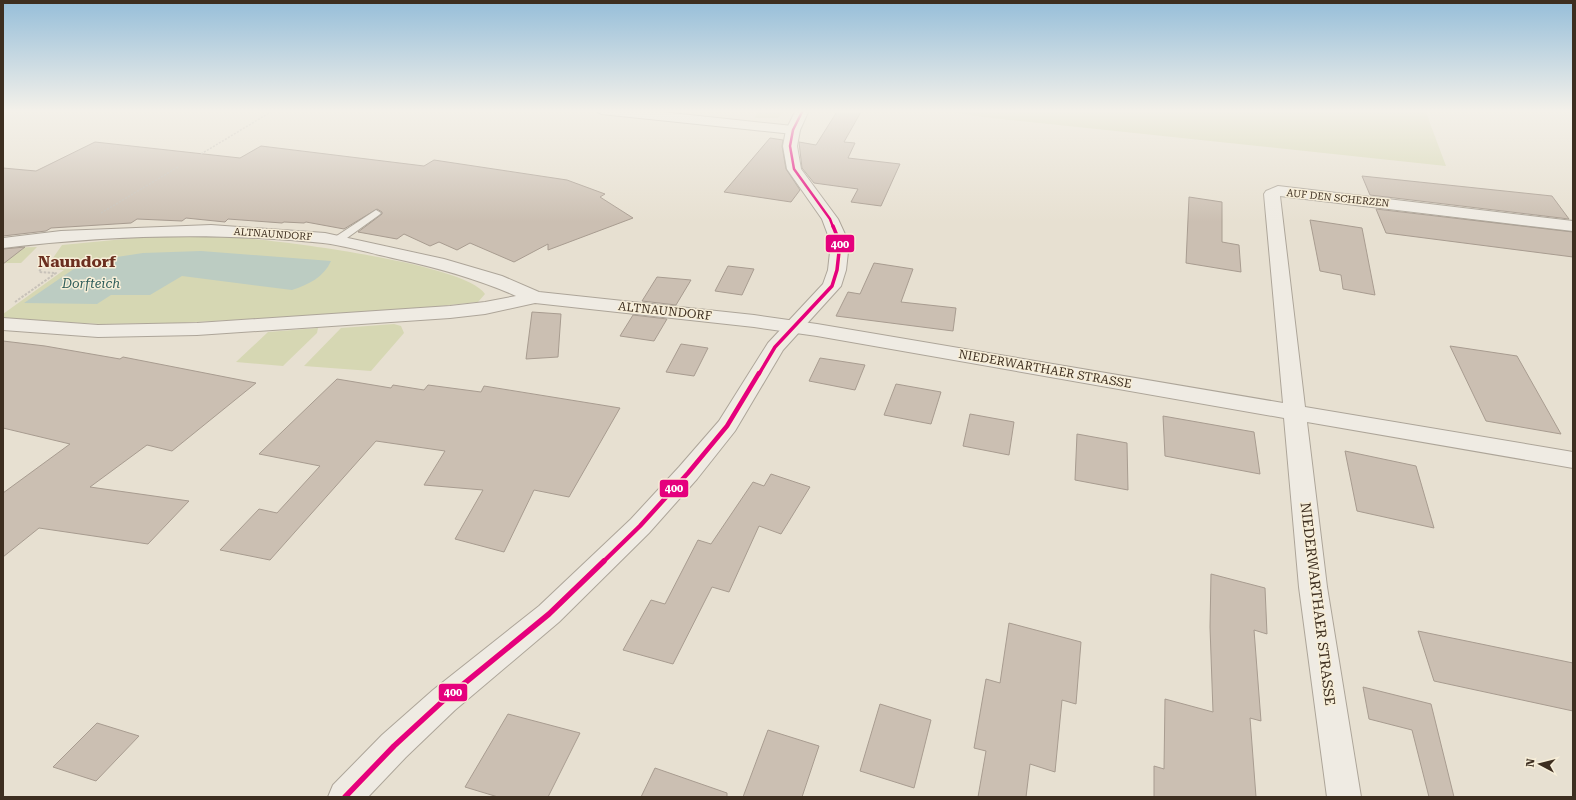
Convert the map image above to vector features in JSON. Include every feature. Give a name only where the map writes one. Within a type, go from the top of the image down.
[{"type":"street","points":[[345,797],[394,746],[444,700],[549,614],[640,526],[688,473],[727,426],[775,347],[832,286],[837,270],[840,243],[830,219],[794,169],[790,147]]},
{"type":"street","name":"AUF DEN SCHERZEN","points":[[1295,411],[1272,194],[1278,191],[1295,192],[1573,226]]},
{"type":"street","name":"ALTNAUNDORF","points":[[3,243],[61,236],[211,230],[324,238],[438,263],[496,280],[535,297],[651,309],[794,327]]},
{"type":"street","name":"ALTNAUNDORF","points":[[3,324],[98,331],[198,329],[450,312],[485,308],[535,297]]},
{"type":"street","name":"NIEDERWARTHAER STRASSE","points":[[794,327],[1295,411],[1573,460]]},
{"type":"street","name":"NIEDERWARTHAER STRASSE","points":[[1295,411],[1313,587],[1344,797]]},
{"type":"lane","points":[[336,241],[376,213]]},
{"type":"path","points":[[201,154],[212,147]]},
{"type":"green space","points":[[1270,147],[1439,147],[1446,166]]},
{"type":"green space","points":[[166,235],[205,235],[275,241],[360,254],[403,262],[441,272],[470,282],[485,294],[478,302],[383,312],[175,323],[101,324],[3,319],[3,314],[64,270],[46,268],[62,245]]},
{"type":"green space","points":[[37,247],[21,263],[3,263],[3,248]]},
{"type":"green space","points":[[394,324],[401,326],[404,333],[371,371],[304,366],[341,328]]},
{"type":"green space","points":[[318,328],[317,333],[283,366],[236,362],[268,332]]},
{"type":"water","name":"Dorfteich","points":[[201,251],[331,261],[324,272],[315,280],[292,290],[182,276],[150,295],[111,295],[97,304],[24,303],[84,262],[143,253]]},
{"type":"building","points":[[84,147],[143,147],[240,158],[259,147],[272,147],[424,166],[434,160],[567,180],[605,194],[600,197],[633,218],[548,250],[548,244],[514,262],[470,243],[457,250],[439,242],[430,246],[404,234],[397,239],[358,232],[382,214],[382,212],[377,209],[344,229],[306,222],[282,223],[228,219],[225,222],[186,218],[182,221],[137,219],[131,223],[51,228],[46,231],[3,236],[3,168],[36,171]]},
{"type":"building","points":[[762,147],[782,147],[786,169],[800,190],[791,202],[724,192]]},
{"type":"building","points":[[800,147],[853,147],[848,158],[900,164],[881,206],[851,202],[858,189],[814,183],[802,168]]},
{"type":"building","points":[[1362,176],[1552,196],[1569,219],[1370,195]]},
{"type":"building","points":[[1189,197],[1222,202],[1222,242],[1239,245],[1241,272],[1186,263]]},
{"type":"building","points":[[1376,209],[1573,232],[1573,257],[1386,233]]},
{"type":"building","points":[[1310,220],[1362,228],[1375,295],[1343,289],[1341,275],[1320,271]]},
{"type":"building","points":[[25,247],[3,264],[3,249]]},
{"type":"building","points":[[874,263],[913,269],[901,302],[956,308],[953,331],[836,316],[848,292],[860,294]]},
{"type":"building","points":[[728,266],[754,269],[742,295],[715,291]]},
{"type":"building","points":[[657,277],[691,280],[676,305],[642,301]]},
{"type":"building","points":[[532,312],[561,314],[558,357],[526,359]]},
{"type":"building","points":[[633,315],[667,319],[654,341],[620,336]]},
{"type":"building","points":[[3,341],[45,346],[120,359],[123,357],[256,383],[172,451],[147,445],[90,487],[189,501],[148,544],[39,528],[3,557],[3,493],[70,444],[3,428]]},
{"type":"building","points":[[681,344],[708,348],[694,376],[666,372]]},
{"type":"building","points":[[1450,346],[1517,356],[1561,434],[1486,421]]},
{"type":"building","points":[[820,358],[865,365],[855,390],[809,381]]},
{"type":"building","points":[[337,379],[391,388],[393,385],[424,390],[428,385],[481,392],[484,386],[620,408],[569,497],[534,490],[504,552],[455,539],[483,490],[424,485],[445,451],[376,441],[270,560],[220,550],[259,509],[277,513],[320,466],[259,454]]},
{"type":"building","points":[[896,384],[941,392],[931,424],[884,415]]},
{"type":"building","points":[[970,414],[1014,422],[1009,455],[963,446]]},
{"type":"building","points":[[1163,416],[1254,432],[1260,474],[1165,456]]},
{"type":"building","points":[[1077,434],[1127,443],[1128,490],[1075,480]]},
{"type":"building","points":[[1345,451],[1416,466],[1434,528],[1357,511]]},
{"type":"building","points":[[771,474],[810,487],[781,534],[759,526],[729,592],[712,587],[673,664],[623,650],[651,600],[665,604],[698,540],[711,544],[753,482],[764,486]]},
{"type":"building","points":[[1211,574],[1265,588],[1267,634],[1254,630],[1261,721],[1250,718],[1256,797],[1154,797],[1154,766],[1164,769],[1165,699],[1213,712],[1210,627]]},
{"type":"building","points":[[1009,623],[1081,642],[1076,704],[1062,700],[1055,772],[1030,764],[1026,797],[978,797],[986,751],[974,748],[986,679],[1000,683]]},
{"type":"building","points":[[1418,631],[1573,663],[1573,711],[1434,681]]},
{"type":"building","points":[[1363,687],[1431,704],[1454,797],[1429,797],[1412,730],[1369,719]]},
{"type":"building","points":[[880,704],[931,720],[914,788],[860,771]]},
{"type":"building","points":[[508,714],[580,733],[548,797],[498,797],[465,787]]},
{"type":"building","points":[[97,723],[139,736],[96,781],[53,767]]},
{"type":"building","points":[[768,730],[819,746],[802,797],[743,797]]},
{"type":"building","points":[[655,768],[727,793],[727,797],[641,797]]},
{"type":"transit line","name":"400","points":[[345,797],[394,746],[444,700],[549,614],[640,526],[688,473],[727,426],[775,347],[832,286],[837,270],[840,243],[830,219],[794,169],[790,147]]},
{"type":"district","name":"Naundorf","points":[[77,261]]}]
